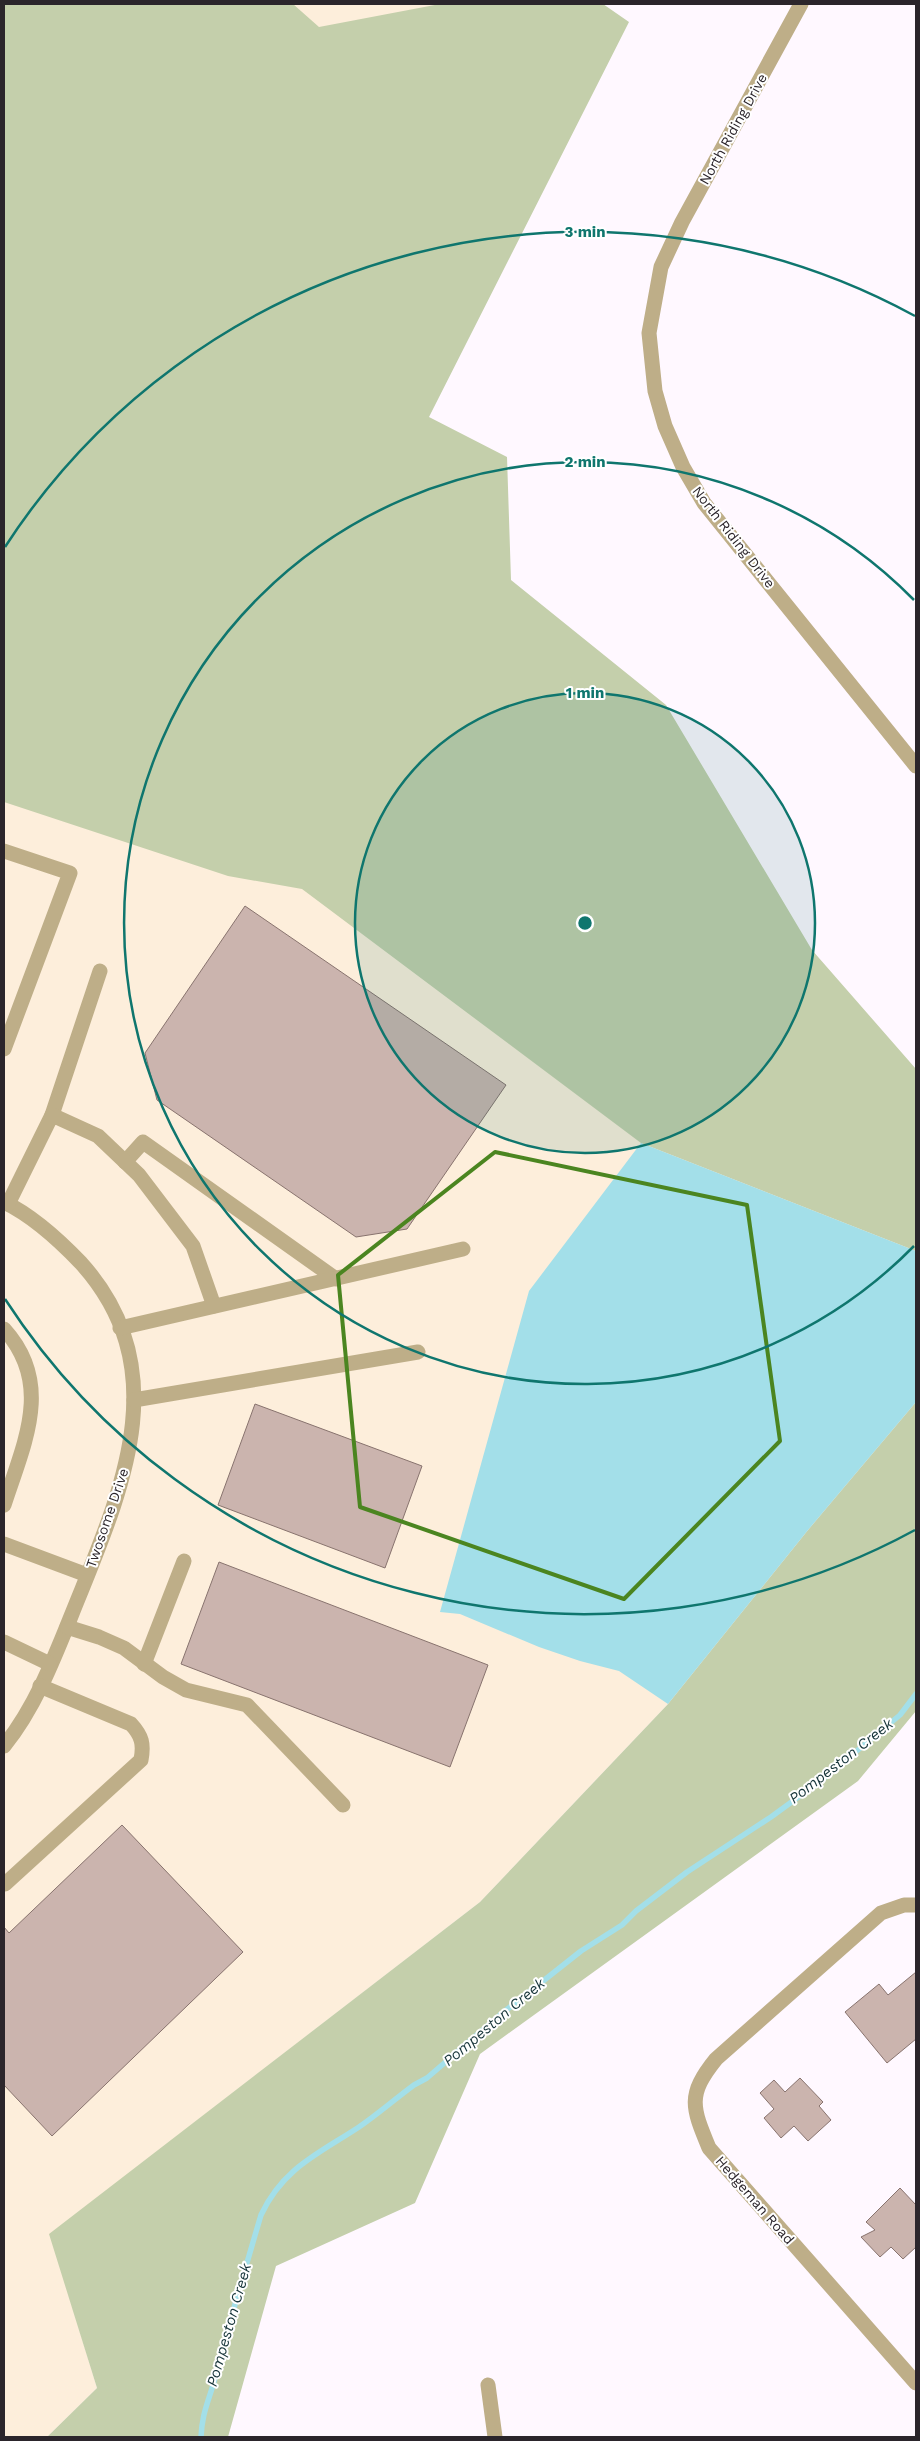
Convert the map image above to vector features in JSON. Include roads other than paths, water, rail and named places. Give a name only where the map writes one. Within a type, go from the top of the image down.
[{"type":"street","name":"North Riding Drive","points":[[801,4],[682,222],[660,267],[650,333],[655,391],[665,426],[682,467],[704,503],[916,766]]},
{"type":"street","points":[[4,851],[70,872],[4,1049]]},
{"type":"street","points":[[6,1203],[52,1115],[100,971]]},
{"type":"street","points":[[52,1115],[98,1136],[139,1175],[193,1246],[214,1306]]},
{"type":"street","points":[[125,1162],[143,1142],[336,1278]]},
{"type":"street","name":"Twosome Drive","points":[[4,1746],[14,1733],[40,1686],[88,1575],[122,1480],[130,1444],[134,1400],[133,1373],[120,1328],[112,1308],[88,1271],[69,1250],[40,1226],[6,1203]]},
{"type":"street","points":[[120,1328],[463,1249]]},
{"type":"street","points":[[4,1329],[16,1342],[30,1372],[33,1403],[28,1433],[4,1504]]},
{"type":"street","points":[[134,1400],[418,1352]]},
{"type":"street","points":[[4,1544],[88,1575]]},
{"type":"street","points":[[144,1664],[184,1562]]},
{"type":"street","points":[[66,1626],[116,1644],[186,1690],[246,1705],[343,1805]]},
{"type":"street","points":[[4,1642],[50,1664]]},
{"type":"street","points":[[6,1884],[141,1760],[144,1746],[140,1733],[131,1724],[40,1686]]},
{"type":"street","name":"Hedgeman Road","points":[[916,1905],[904,1905],[881,1913],[723,2052],[700,2079],[694,2101],[701,2128],[709,2148],[916,2383]]},
{"type":"street","points":[[488,2385],[494,2437]]},
{"type":"water","points":[[641,1143],[916,1251],[916,1402],[808,1530],[668,1704],[619,1671],[580,1661],[539,1647],[460,1614],[440,1612],[529,1291]]},
{"type":"waterway","name":"Pompeston Creek","points":[[201,2437],[204,2413],[261,2215],[280,2185],[316,2154],[366,2122],[414,2085],[427,2078],[500,2015],[581,1951],[622,1925],[636,1911],[687,1872],[771,1817],[823,1779],[900,1715],[916,1694]]}]
